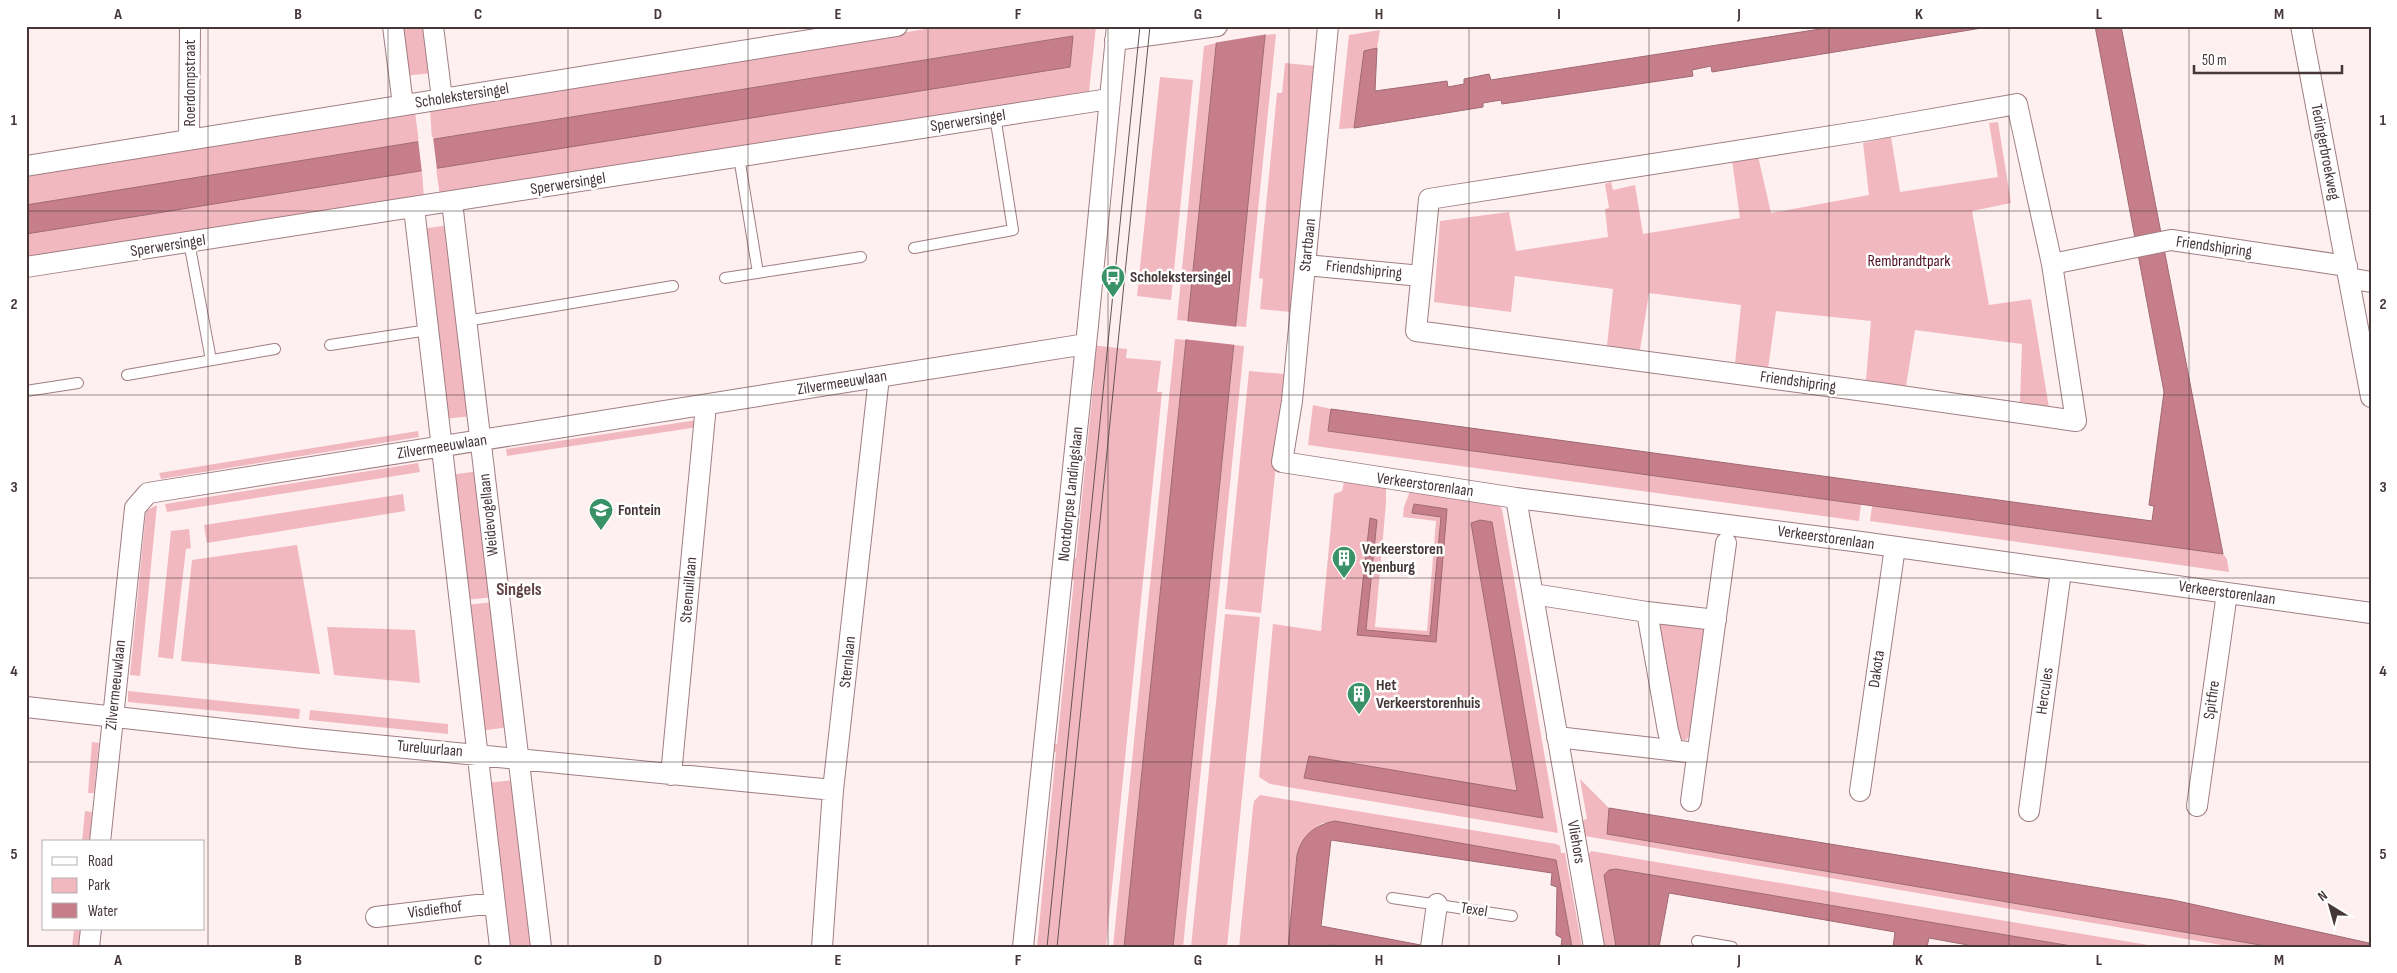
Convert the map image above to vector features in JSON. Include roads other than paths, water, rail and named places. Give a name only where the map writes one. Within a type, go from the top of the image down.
[{"type":"street","name":"Roerdompstraat","points":[[189,139],[190,26]]},
{"type":"street","points":[[393,26],[403,105]]},
{"type":"street","points":[[433,26],[442,99]]},
{"type":"street","name":"Scholekstersingel","points":[[26,166],[897,26]]},
{"type":"street","name":"Nootdorpse Landingslaan","points":[[1023,947],[1086,344],[1116,33],[1182,32],[1218,26]]},
{"type":"street","name":"Startbaan","points":[[1282,462],[1292,401],[1328,26]]},
{"type":"street","name":"Tedingerbroekweg","points":[[2301,26],[2371,398]]},
{"type":"street","name":"Sperwersingel","points":[[26,267],[1109,99]]},
{"type":"street","name":"Friendshipring","points":[[2017,104],[2052,264],[2076,421],[1416,331],[1429,199],[1870,130],[2017,104]]},
{"type":"street","name":"Weidevogellaan","points":[[452,202],[541,947]]},
{"type":"street","points":[[414,208],[500,947]]},
{"type":"street","name":"Friendshipring","points":[[2052,264],[2171,240],[2348,272]]},
{"type":"street","name":"Friendshipring","points":[[1306,265],[1421,276]]},
{"type":"street","points":[[2348,272],[2371,282]]},
{"type":"street","name":"Zilvermeeuwlaan","points":[[100,840],[135,508],[148,493],[481,442],[1086,344]]},
{"type":"street","name":"Sternlaan","points":[[822,947],[834,790],[879,377]]},
{"type":"street","name":"Steenuillaan","points":[[671,774],[706,405]]},
{"type":"street","name":"Verkeerstorenlaan","points":[[1282,462],[1516,498],[2371,612]]},
{"type":"street","name":"Vliehors","points":[[1516,498],[1594,947]]},
{"type":"street","points":[[1691,800],[1726,543]]},
{"type":"street","name":"Dakota","points":[[1860,790],[1894,547]]},
{"type":"street","name":"Hercules","points":[[2029,811],[2061,572]]},
{"type":"street","name":"Spitfire","points":[[2197,806],[2227,593]]},
{"type":"street","points":[[1533,594],[1647,612],[1716,620]]},
{"type":"street","points":[[1647,612],[1668,731],[1673,749]]},
{"type":"street","name":"Tureluurlaan","points":[[26,707],[304,738],[477,753],[834,790]]},
{"type":"street","points":[[1558,737],[1696,753]]},
{"type":"street","name":"Visdiefhof","points":[[376,917],[494,903]]},
{"type":"street","name":"Texel","points":[[1431,942],[1437,904]]},
{"type":"street","points":[[89,947],[91,930]]},
{"type":"lane","points":[[914,248],[1013,230],[995,116]]},
{"type":"lane","points":[[739,157],[758,273]]},
{"type":"lane","points":[[189,242],[211,360]]},
{"type":"lane","points":[[725,278],[861,257]]},
{"type":"lane","points":[[466,321],[673,286]]},
{"type":"lane","points":[[330,345],[428,330]]},
{"type":"lane","points":[[127,374],[275,349]]},
{"type":"lane","points":[[26,391],[78,383]]},
{"type":"lane","name":"Texel","points":[[1392,898],[1512,916]]},
{"type":"lane","points":[[1698,941],[1732,947]]},
{"type":"water","points":[[1218,26],[1266,26],[1173,947],[1124,947]]},
{"type":"water","points":[[1840,26],[1988,27],[1712,72],[1711,66],[1692,70],[1693,76],[1502,104],[1501,100],[1483,103],[1483,107],[1354,128],[1364,51],[1377,48],[1375,91],[1447,81],[1448,87],[1464,84],[1464,79],[1489,74],[1491,80]]},
{"type":"water","points":[[2095,26],[2121,26],[2223,554],[1328,431],[1331,409],[2152,521],[2154,506],[2149,505],[2164,392]]},
{"type":"water","points":[[1073,36],[1070,67],[26,234],[26,205]]},
{"type":"water","points":[[1414,504],[1447,509],[1436,642],[1357,635],[1370,518],[1377,520],[1366,630],[1430,636],[1441,517],[1412,513]]},
{"type":"water","points":[[1480,520],[1492,522],[1543,818],[1304,778],[1309,756],[1517,791],[1471,523]]},
{"type":"water","points":[[1609,808],[2173,900],[2369,943],[2369,947],[2272,947],[1607,834]]},
{"type":"water","points":[[1335,821],[1556,860],[1572,947],[1561,947],[1562,938],[1556,935],[1557,887],[1551,885],[1552,873],[1331,840],[1321,926],[1431,947],[1346,947],[1334,945],[1288,947],[1299,848],[1310,832],[1321,825]]},
{"type":"water","points":[[1616,869],[2077,947],[1979,947],[1929,938],[1927,947],[1893,947],[1895,932],[1669,893],[1659,947],[1616,947],[1604,875],[1609,870]]},
{"type":"tram line","points":[[1047,947],[1140,26]]},
{"type":"tram line","points":[[1057,947],[1150,26]]},
{"type":"place","name":"Scholekstersingel","points":[[1113,298]]},
{"type":"place","name":"Fontein","points":[[601,531]]},
{"type":"place","name":"Verkeerstoren Ypenburg","points":[[1344,579]]},
{"type":"place","name":"Het Verkeerstorenhuis","points":[[1359,715]]},
{"type":"district","name":"Singels","points":[[519,589]]},
{"type":"park label","name":"Rembrandtpark","points":[[1909,261]]}]
